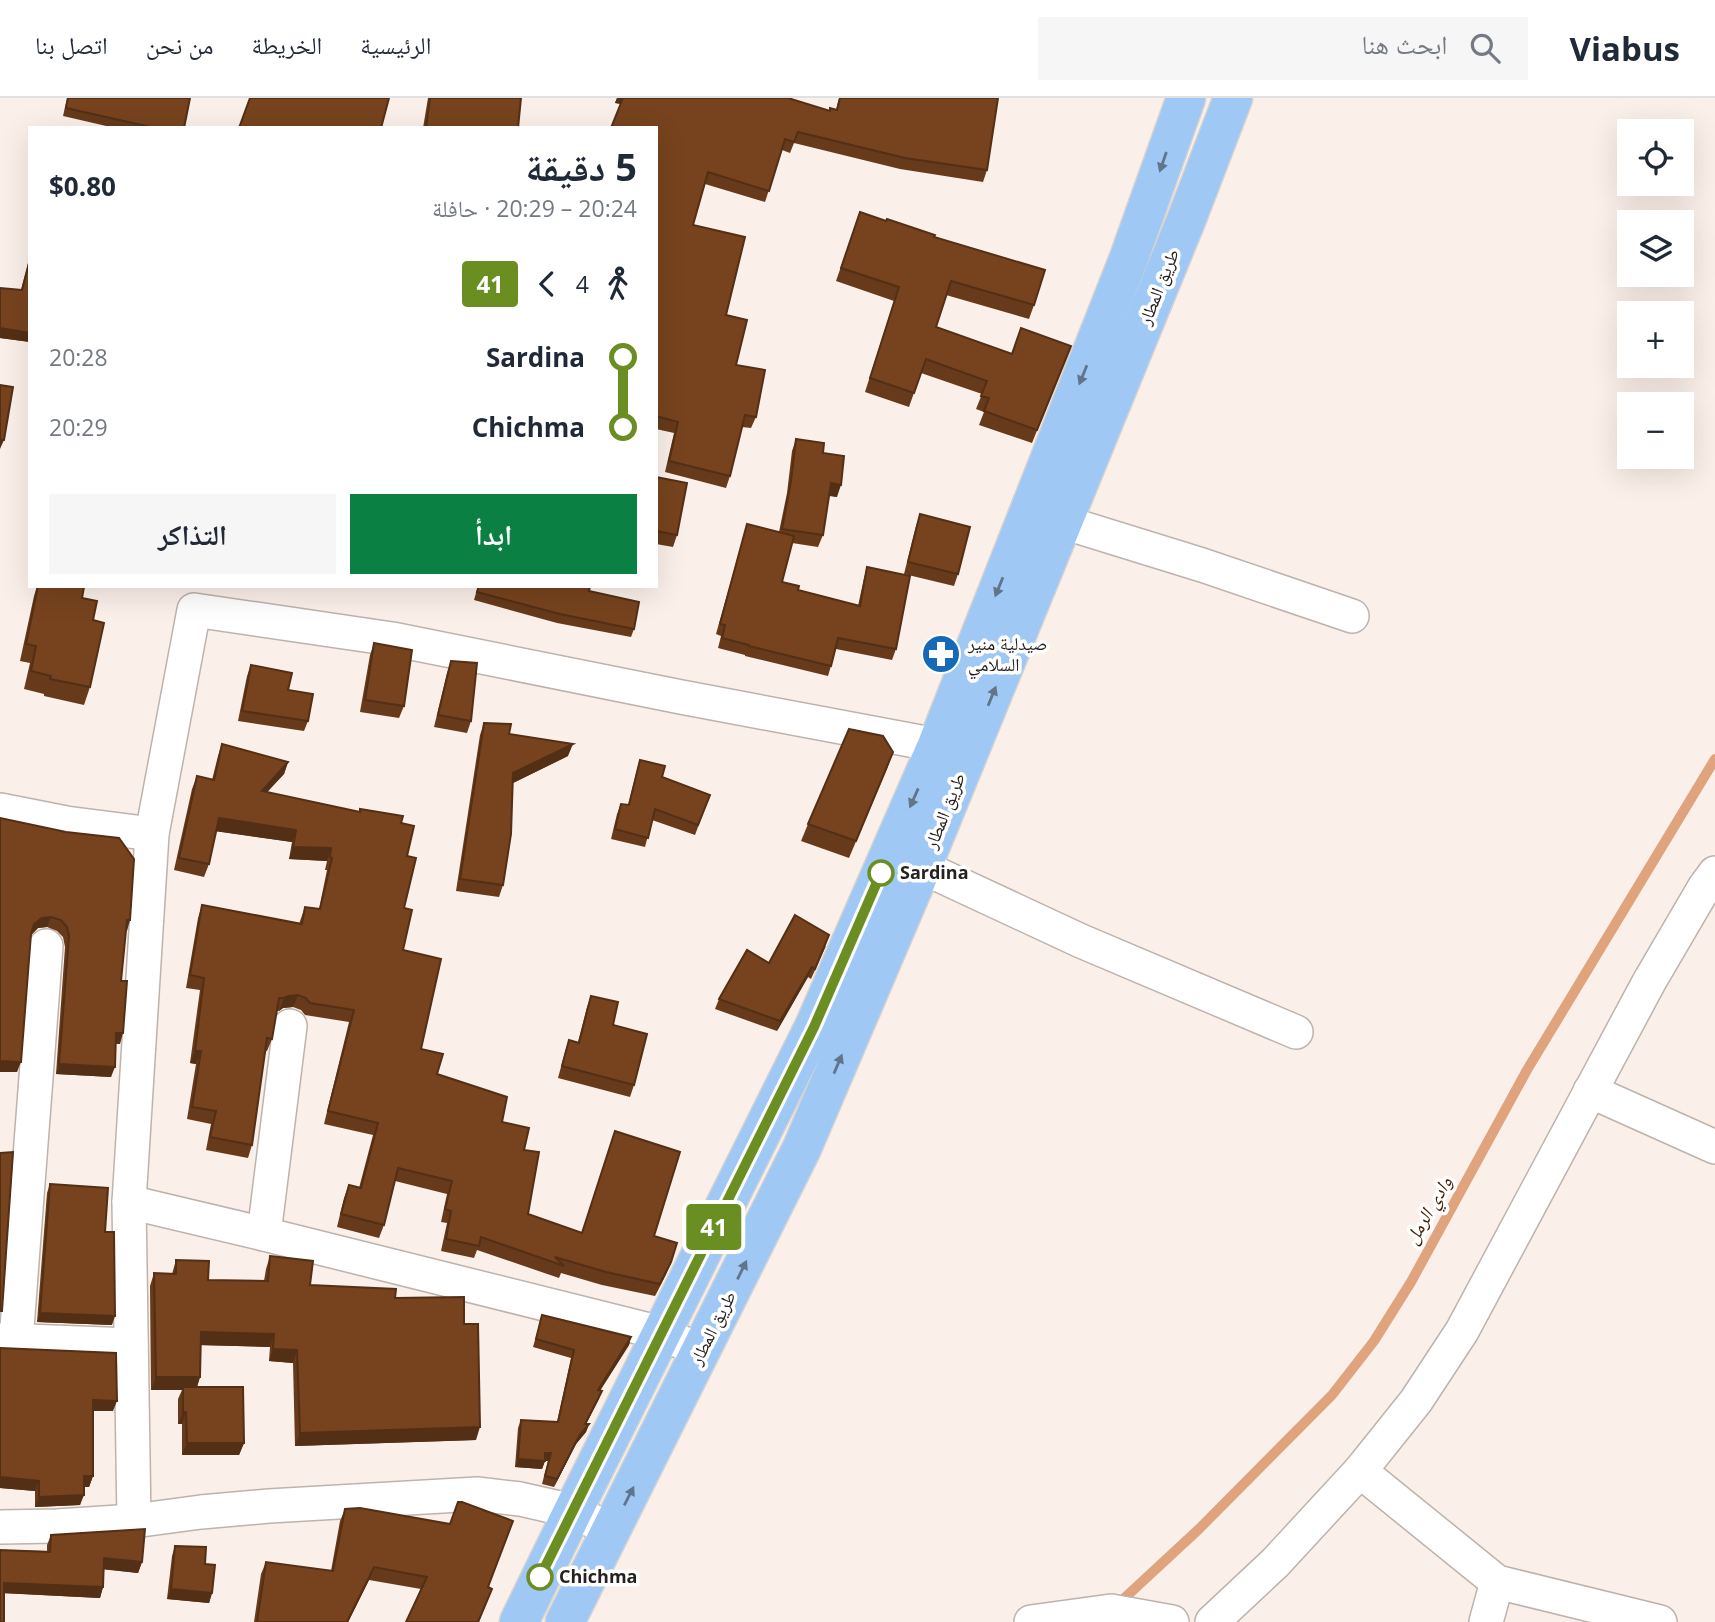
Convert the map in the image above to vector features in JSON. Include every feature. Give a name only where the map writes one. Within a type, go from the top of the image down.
[{"type":"main road","name":"طريق المطار","points":[[565,1622],[802,1148],[922,867],[953,748],[1186,98]]},
{"type":"main road","name":"طريق المطار","points":[[519,1622],[1063,522],[1233,98]]},
{"type":"street","points":[[1063,522],[1352,615]]},
{"type":"street","points":[[134,1521],[129,1202],[152,834],[197,598],[681,697],[953,748]]},
{"type":"street","points":[[0,810],[66,823],[152,834]]},
{"type":"street","points":[[922,867],[1081,941],[1296,1032]]},
{"type":"street","points":[[1212,1622],[1275,1563],[1360,1471],[1416,1401],[1462,1331],[1649,982],[1711,884]]},
{"type":"street","points":[[46,946],[8,1340],[131,1345]]},
{"type":"street","points":[[264,1234],[290,1026]]},
{"type":"street","points":[[1590,1091],[1715,1147]]},
{"type":"street","points":[[129,1202],[662,1333],[701,1351]]},
{"type":"street","points":[[1360,1471],[1497,1582],[1660,1622]]},
{"type":"street","points":[[0,1527],[134,1521],[269,1506],[477,1494],[520,1499],[573,1511],[612,1531]]},
{"type":"street","points":[[1486,1622],[1497,1582]]},
{"type":"street","points":[[1031,1622],[1111,1611],[1172,1622]]},
{"type":"building","points":[[68,98],[190,98],[184,126],[146,126],[66,108]]},
{"type":"building","points":[[250,98],[389,98],[382,126],[240,126]]},
{"type":"building","points":[[430,98],[521,98],[518,126],[426,126]]},
{"type":"building","points":[[623,98],[788,98],[830,111],[830,108],[837,110],[840,98],[998,98],[987,170],[905,158],[798,132],[794,142],[785,139],[769,191],[708,172],[693,225],[745,237],[726,315],[747,320],[736,365],[765,370],[756,417],[745,415],[730,476],[669,461],[678,422],[658,417],[658,126],[612,126]]},
{"type":"building","points":[[860,212],[1045,270],[1034,305],[951,281],[936,327],[1012,354],[1021,328],[1071,346],[1037,430],[984,411],[989,398],[981,396],[987,381],[926,359],[914,393],[870,378],[899,287],[841,268]]},
{"type":"building","points":[[28,267],[28,333],[0,328],[0,288],[22,290]]},
{"type":"building","points":[[0,385],[13,387],[4,440],[0,440]]},
{"type":"building","points":[[796,439],[824,443],[823,453],[844,456],[841,485],[831,483],[823,535],[782,529]]},
{"type":"building","points":[[658,477],[687,483],[677,535],[658,531]]},
{"type":"building","points":[[920,514],[970,527],[958,574],[908,562]]},
{"type":"building","points":[[747,524],[794,536],[782,582],[799,586],[798,590],[860,606],[867,567],[910,576],[896,649],[838,638],[831,666],[722,638],[725,625],[720,624]]},
{"type":"building","points":[[38,588],[84,588],[82,598],[97,601],[93,620],[104,623],[90,687],[50,679],[51,676],[31,671],[36,646],[26,644]]},
{"type":"building","points":[[478,588],[590,588],[589,591],[639,602],[634,629],[560,614],[477,592]]},
{"type":"building","points":[[374,643],[412,650],[404,706],[365,700]]},
{"type":"building","points":[[451,661],[477,663],[471,721],[438,715]]},
{"type":"building","points":[[251,665],[292,673],[288,690],[313,694],[308,721],[242,711]]},
{"type":"building","points":[[484,723],[511,724],[509,734],[573,744],[513,773],[511,834],[503,885],[460,879]]},
{"type":"building","points":[[849,729],[883,736],[893,752],[856,841],[808,824]]},
{"type":"building","points":[[222,744],[288,762],[262,791],[360,812],[360,809],[403,816],[401,823],[414,826],[407,856],[416,858],[404,908],[412,910],[403,950],[441,959],[421,1049],[443,1054],[437,1074],[507,1097],[502,1122],[529,1128],[524,1150],[539,1152],[528,1214],[582,1233],[615,1131],[680,1152],[654,1236],[677,1243],[660,1284],[555,1257],[564,1266],[481,1237],[479,1246],[446,1239],[451,1211],[445,1209],[452,1181],[398,1168],[384,1225],[341,1214],[349,1185],[361,1188],[378,1123],[328,1111],[354,1010],[310,1003],[298,995],[279,998],[272,1039],[267,1038],[252,1145],[210,1137],[216,1111],[192,1107],[201,1051],[195,1051],[204,978],[190,975],[202,905],[302,924],[305,907],[320,909],[332,858],[331,848],[293,847],[296,830],[219,818],[209,864],[179,858],[197,776],[214,780]]},
{"type":"building","points":[[640,760],[665,766],[662,777],[710,795],[698,825],[655,809],[648,838],[615,829],[621,804],[629,805]]},
{"type":"building","points":[[0,818],[66,832],[119,838],[134,859],[130,920],[127,920],[121,981],[127,981],[123,1033],[116,1033],[115,1067],[59,1064],[69,936],[67,927],[61,920],[51,917],[42,918],[34,924],[31,934],[21,1062],[0,1061]]},
{"type":"building","points":[[795,915],[829,935],[815,969],[812,967],[780,1021],[719,999],[747,950],[769,963]]},
{"type":"building","points":[[591,996],[618,1002],[613,1025],[647,1034],[634,1085],[562,1066],[569,1040],[579,1043]]},
{"type":"building","points":[[13,1152],[2,1311],[0,1311],[0,1153]]},
{"type":"building","points":[[50,1184],[108,1188],[105,1232],[114,1232],[115,1316],[40,1313]]},
{"type":"building","points":[[270,1256],[313,1261],[310,1285],[396,1289],[395,1298],[464,1297],[464,1324],[478,1324],[480,1427],[300,1433],[297,1350],[273,1349],[274,1334],[201,1332],[200,1377],[156,1377],[154,1273],[176,1274],[176,1260],[209,1261],[208,1280],[268,1281]]},
{"type":"building","points":[[542,1315],[631,1337],[598,1390],[602,1391],[585,1424],[589,1424],[579,1436],[557,1479],[545,1476],[551,1453],[545,1453],[545,1461],[518,1459],[521,1420],[558,1422],[574,1350],[536,1339]]},
{"type":"building","points":[[0,1348],[116,1353],[117,1401],[93,1400],[93,1476],[84,1476],[84,1495],[39,1497],[39,1481],[0,1477]]},
{"type":"building","points":[[183,1387],[243,1387],[244,1443],[187,1443]]},
{"type":"building","points":[[458,1502],[513,1521],[488,1587],[492,1589],[478,1622],[406,1622],[427,1577],[374,1567],[347,1622],[257,1622],[266,1562],[333,1571],[345,1509],[360,1508],[450,1524]]},
{"type":"building","points":[[145,1529],[142,1562],[104,1558],[103,1587],[4,1583],[4,1622],[0,1622],[0,1550],[50,1552],[51,1535]]},
{"type":"building","points":[[175,1546],[206,1547],[205,1564],[215,1565],[212,1593],[171,1589]]},
{"type":"waterway","name":"وادي الرمل","points":[[1117,1605],[1199,1529],[1332,1395],[1374,1341],[1411,1282],[1527,1070],[1715,759]]},
{"type":"bus line","name":"41","points":[[540,1577],[814,1027],[881,873]]},
{"type":"place","name":"صيدلية منير السلامي","points":[[941,654]]},
{"type":"place","name":"Sardina","points":[[881,873]]},
{"type":"place","name":"Chichma","points":[[540,1577]]}]
